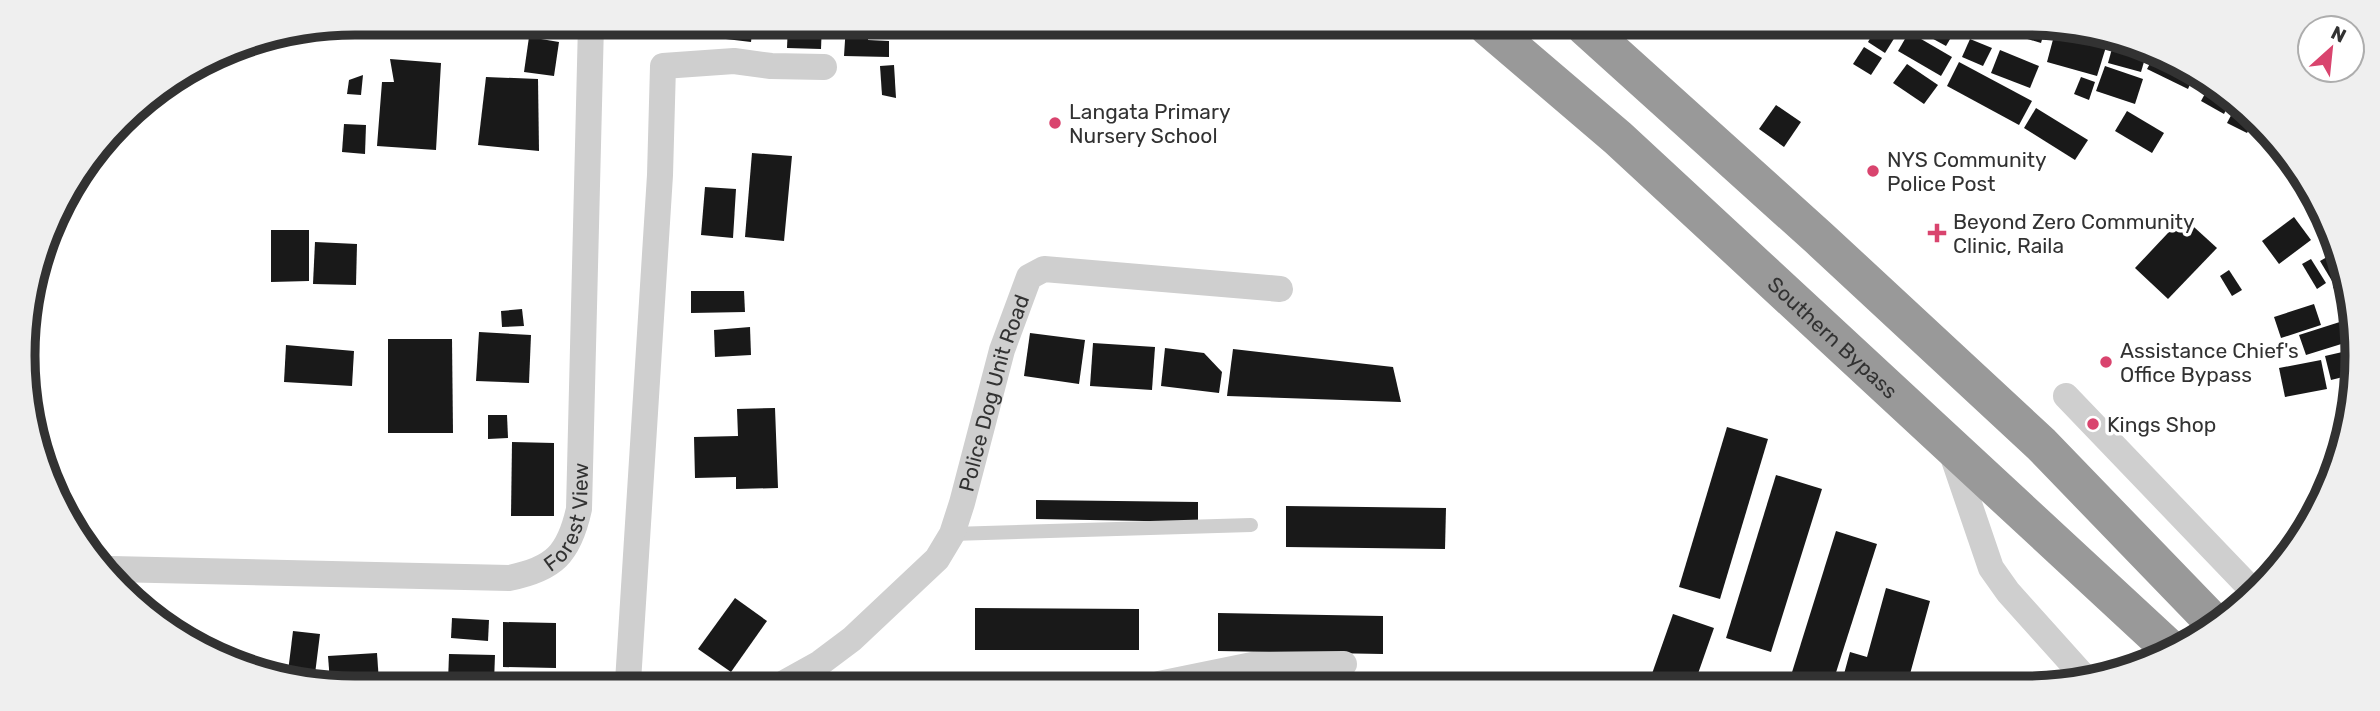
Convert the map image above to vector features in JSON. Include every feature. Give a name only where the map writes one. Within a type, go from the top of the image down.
[{"type":"highway","name":"Southern Bypass","points":[[1497,35],[1618,138],[2164,644]]},
{"type":"highway","points":[[1593,35],[1819,238],[2041,444],[2209,618]]},
{"type":"street","name":"Forest View","points":[[117,569],[509,578],[537,573],[560,556],[573,536],[579,509],[591,35]]},
{"type":"street","points":[[628,676],[660,189],[663,66],[734,61],[771,66],[824,67]]},
{"type":"street","name":"Police Dog Unit Road","points":[[797,676],[820,663],[879,615],[937,559],[952,534],[1002,350],[1029,277],[1044,269],[1280,289]]},
{"type":"street","points":[[2066,396],[2248,585]]},
{"type":"street","points":[[1950,447],[1991,568],[2008,592],[2079,671]]},
{"type":"street","points":[[1198,676],[1252,665],[1344,664]]},
{"type":"lane","points":[[952,534],[1251,525]]},
{"type":"building","points":[[709,35],[752,35],[751,42]]},
{"type":"building","points":[[788,35],[822,35],[821,49],[787,48]]},
{"type":"building","points":[[845,35],[868,35],[868,40],[889,41],[889,57],[844,56]]},
{"type":"building","points":[[1872,35],[1896,35],[1885,53],[1868,42]]},
{"type":"building","points":[[1907,35],[1914,35],[1952,57],[1941,76],[1898,51]]},
{"type":"building","points":[[1926,35],[1952,35],[1946,46]]},
{"type":"building","points":[[2014,35],[2043,36],[2041,43]]},
{"type":"building","points":[[529,37],[559,42],[554,76],[524,72]]},
{"type":"building","points":[[2054,37],[2084,41],[2106,47],[2097,76],[2047,62]]},
{"type":"building","points":[[1970,39],[1992,48],[1983,66],[1962,57]]},
{"type":"building","points":[[1864,47],[1882,58],[1871,75],[1853,64]]},
{"type":"building","points":[[2112,48],[2145,58],[2141,72],[2108,63]]},
{"type":"building","points":[[2000,50],[2039,66],[2030,88],[1991,73]]},
{"type":"building","points":[[390,59],[441,63],[436,150],[377,146],[382,82],[394,82]]},
{"type":"building","points":[[2151,61],[2191,82],[2188,89],[2147,69]]},
{"type":"building","points":[[1959,62],[2032,101],[2019,125],[1947,86]]},
{"type":"building","points":[[1907,64],[1938,85],[1924,104],[1893,83]]},
{"type":"building","points":[[894,65],[896,98],[882,95],[880,66]]},
{"type":"building","points":[[2105,66],[2143,79],[2135,104],[2096,91]]},
{"type":"building","points":[[363,75],[361,95],[347,94],[349,80]]},
{"type":"building","points":[[486,77],[538,79],[539,151],[478,145]]},
{"type":"building","points":[[2081,77],[2095,82],[2089,100],[2074,94]]},
{"type":"building","points":[[2206,91],[2227,107],[2224,114],[2201,101]]},
{"type":"building","points":[[1776,105],[1801,122],[1784,147],[1759,129]]},
{"type":"building","points":[[2036,108],[2088,140],[2075,160],[2024,128]]},
{"type":"building","points":[[2127,111],[2164,133],[2152,153],[2115,131]]},
{"type":"building","points":[[2233,112],[2250,128],[2247,133],[2227,123]]},
{"type":"building","points":[[344,124],[366,125],[365,154],[342,152]]},
{"type":"building","points":[[752,153],[792,156],[784,241],[745,237]]},
{"type":"building","points":[[705,187],[736,189],[733,238],[701,235]]},
{"type":"building","points":[[2183,217],[2217,248],[2168,299],[2135,268]]},
{"type":"building","points":[[2294,217],[2311,240],[2279,264],[2262,241]]},
{"type":"building","points":[[271,230],[309,230],[309,281],[271,282]]},
{"type":"building","points":[[315,242],[357,244],[356,285],[313,284]]},
{"type":"building","points":[[2329,256],[2336,279],[2332,281],[2320,261]]},
{"type":"building","points":[[2311,259],[2326,283],[2317,289],[2302,264]]},
{"type":"building","points":[[2229,270],[2242,290],[2232,296],[2220,276]]},
{"type":"building","points":[[2337,285],[2340,299],[2333,287]]},
{"type":"building","points":[[691,291],[744,291],[745,312],[691,313]]},
{"type":"building","points":[[2314,304],[2321,325],[2281,338],[2274,317]]},
{"type":"building","points":[[522,309],[524,326],[502,327],[501,311]]},
{"type":"building","points":[[2343,321],[2344,343],[2306,355],[2299,335]]},
{"type":"building","points":[[750,327],[751,355],[715,357],[714,330]]},
{"type":"building","points":[[479,332],[531,335],[529,383],[476,381]]},
{"type":"building","points":[[1030,333],[1085,340],[1079,384],[1024,376]]},
{"type":"building","points":[[388,339],[452,339],[453,433],[388,433]]},
{"type":"building","points":[[1093,343],[1155,347],[1152,390],[1090,386]]},
{"type":"building","points":[[286,345],[354,351],[352,386],[284,382]]},
{"type":"building","points":[[1165,348],[1204,353],[1222,372],[1219,393],[1161,386]]},
{"type":"building","points":[[1233,349],[1393,367],[1401,402],[1227,396]]},
{"type":"building","points":[[2345,351],[2344,377],[2331,380],[2325,356]]},
{"type":"building","points":[[2321,360],[2327,389],[2285,397],[2279,368]]},
{"type":"building","points":[[775,408],[778,488],[736,489],[736,477],[695,478],[694,437],[738,436],[737,409]]},
{"type":"building","points":[[488,415],[507,415],[508,438],[488,439]]},
{"type":"building","points":[[1727,427],[1768,439],[1720,599],[1679,587]]},
{"type":"building","points":[[512,442],[554,443],[554,516],[511,516]]},
{"type":"building","points":[[1776,475],[1822,489],[1771,652],[1726,638]]},
{"type":"building","points":[[1036,500],[1198,502],[1198,522],[1036,519]]},
{"type":"building","points":[[1286,506],[1446,508],[1445,549],[1286,547]]},
{"type":"building","points":[[1836,531],[1877,544],[1835,676],[1791,676]]},
{"type":"building","points":[[1886,588],[1930,601],[1909,676],[1843,676],[1850,652],[1867,657]]},
{"type":"building","points":[[735,598],[767,621],[731,672],[698,649]]},
{"type":"building","points":[[975,608],[1139,609],[1139,650],[975,650]]},
{"type":"building","points":[[1218,613],[1383,616],[1383,654],[1218,651]]},
{"type":"building","points":[[1673,614],[1714,628],[1697,676],[1651,676]]},
{"type":"building","points":[[452,618],[489,620],[488,641],[451,638]]},
{"type":"building","points":[[503,622],[556,623],[556,668],[503,667]]},
{"type":"building","points":[[293,631],[320,634],[315,673],[288,669]]},
{"type":"building","points":[[377,653],[379,676],[329,674],[328,656]]},
{"type":"building","points":[[449,654],[495,655],[494,676],[448,676]]},
{"type":"place","name":"Langata Primary Nursery School","points":[[1055,123]]},
{"type":"place","name":"NYS Community Police Post","points":[[1873,171]]},
{"type":"place","name":"Beyond Zero Community Clinic, Raila","points":[[1937,233]]},
{"type":"place","name":"Assistance Chief's Office Bypass","points":[[2106,362]]},
{"type":"place","name":"Kings Shop","points":[[2093,424]]}]
